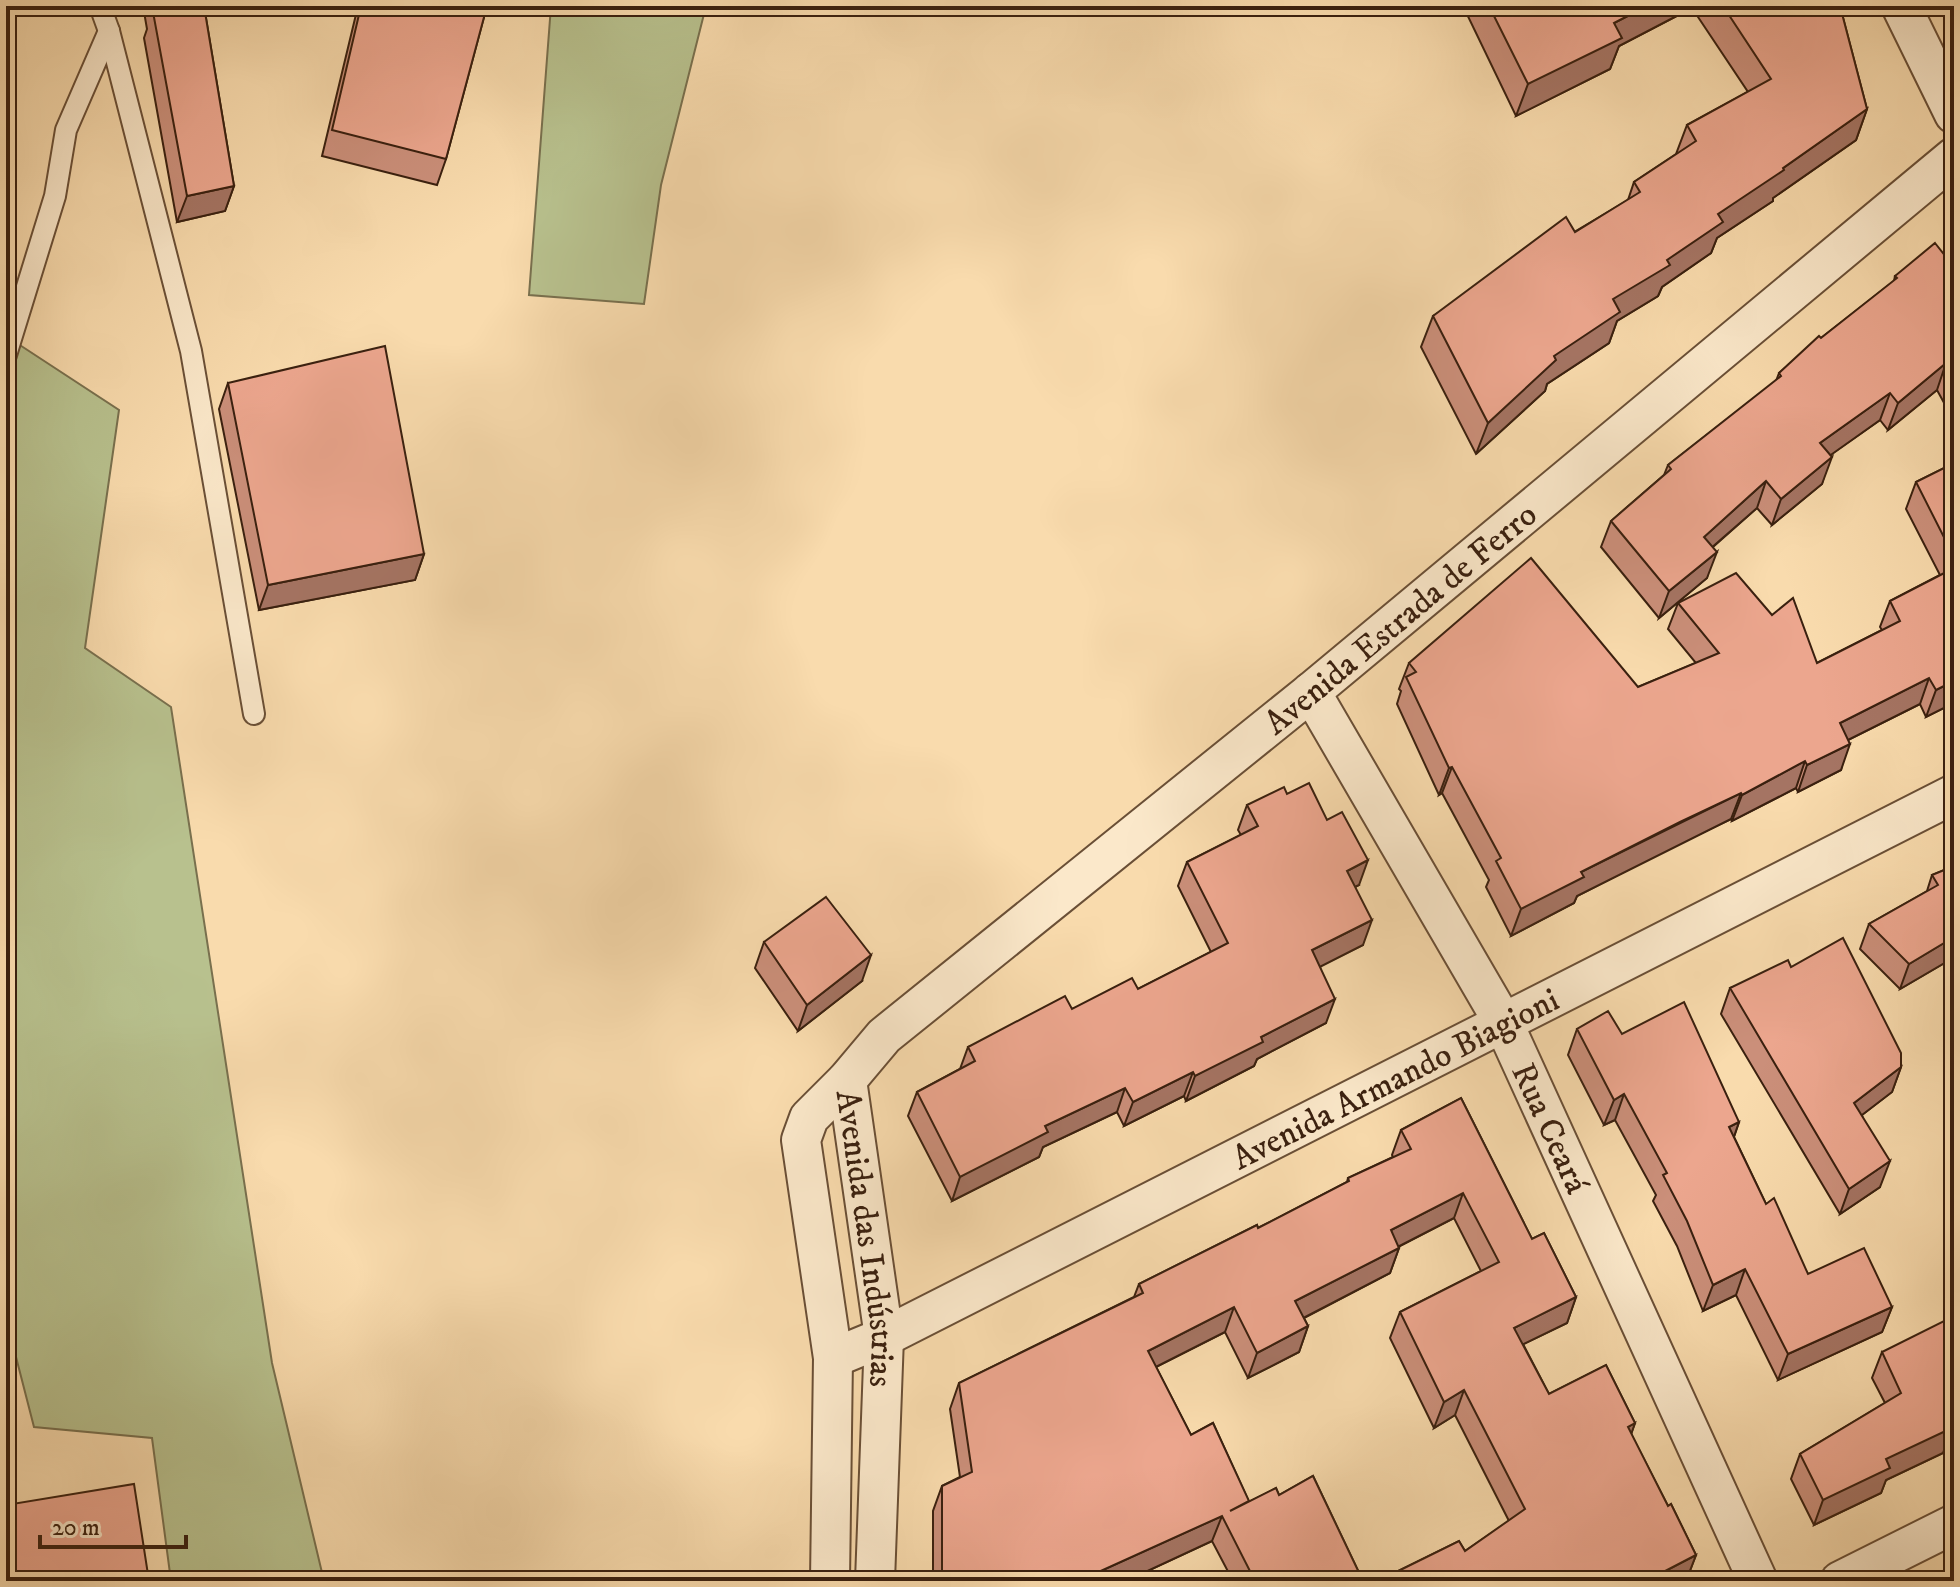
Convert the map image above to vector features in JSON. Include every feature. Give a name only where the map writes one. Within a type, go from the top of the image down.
[{"type":"street","points":[[1901,6],[1954,114]]},
{"type":"street","name":"Avenida Estrada de Ferro","points":[[847,1080],[884,1036],[1311,692],[1954,157]]},
{"type":"street","name":"Rua Ceará","points":[[1311,692],[1503,1022],[1758,1581]]},
{"type":"street","name":"Avenida Armando Biagioni","points":[[833,1358],[884,1337],[1954,794]]},
{"type":"street","name":"Avenida das Indústrias","points":[[847,1080],[884,1337],[875,1581]]},
{"type":"street","name":"Avenida das Indústrias","points":[[830,1581],[833,1358],[801,1140],[809,1118],[847,1080]]},
{"type":"street","points":[[1840,1581],[1954,1524]]},
{"type":"lane","points":[[100,6],[191,351],[254,714]]},
{"type":"lane","points":[[6,355],[55,196],[66,130],[109,31]]},
{"type":"green space","points":[[551,6],[706,6],[661,185],[644,304],[529,295]]},
{"type":"green space","points":[[6,336],[119,410],[85,648],[171,707],[272,1363],[324,1581],[171,1581],[152,1438],[34,1427],[6,1318]]},
{"type":"building","points":[[157,6],[204,6],[234,186],[187,196],[153,12],[158,11]]},
{"type":"building","points":[[361,6],[487,6],[446,159],[332,130]]},
{"type":"building","points":[[1489,6],[1647,6],[1614,23],[1622,38],[1528,84]]},
{"type":"building","points":[[1723,6],[1840,6],[1867,109],[1718,214],[1723,222],[1667,260],[1670,265],[1613,299],[1620,312],[1554,356],[1556,360],[1488,423],[1433,316],[1566,217],[1575,232],[1640,192],[1634,182],[1696,141],[1687,125],[1771,79]]},
{"type":"building","points":[[1935,243],[1954,267],[1954,377],[1946,363],[1898,403],[1890,393],[1820,443],[1832,457],[1781,499],[1766,481],[1704,537],[1717,552],[1669,591],[1611,521],[1671,469],[1668,465],[1781,376],[1779,373],[1819,336],[1821,338],[1897,278],[1895,276]]},
{"type":"building","points":[[385,346],[424,554],[268,585],[228,383]]},
{"type":"building","points":[[1954,463],[1954,557],[1916,482]]},
{"type":"building","points":[[1531,558],[1638,687],[1719,653],[1678,603],[1736,573],[1772,615],[1793,598],[1817,663],[1900,621],[1890,601],[1954,568],[1954,681],[1936,690],[1929,678],[1840,723],[1850,744],[1807,765],[1805,761],[1742,795],[1680,822],[1581,872],[1584,877],[1521,909],[1496,861],[1501,858],[1452,767],[1449,768],[1406,677],[1416,672],[1409,663]]},
{"type":"building","points":[[1309,783],[1327,820],[1342,812],[1368,860],[1347,871],[1372,920],[1312,950],[1335,999],[1261,1037],[1263,1042],[1195,1076],[1193,1072],[1133,1102],[1125,1088],[1045,1126],[1048,1132],[960,1177],[917,1092],[975,1061],[968,1047],[1065,996],[1072,1009],[1132,978],[1138,989],[1228,943],[1187,862],[1258,826],[1247,805],[1284,787],[1287,794]]},
{"type":"building","points":[[1954,866],[1954,937],[1909,964],[1869,924],[1938,885],[1932,875]]},
{"type":"building","points":[[826,897],[871,955],[807,1005],[764,942]]},
{"type":"building","points":[[1843,938],[1901,1053],[1901,1067],[1854,1103],[1890,1161],[1849,1189],[1730,988],[1788,960],[1791,967]]},
{"type":"building","points":[[1684,1002],[1739,1122],[1729,1127],[1766,1204],[1774,1198],[1808,1274],[1864,1248],[1892,1307],[1788,1354],[1745,1269],[1713,1285],[1687,1221],[1663,1175],[1667,1173],[1624,1094],[1614,1100],[1577,1029],[1608,1011],[1622,1034]]},
{"type":"building","points":[[1461,1098],[1532,1239],[1544,1233],[1576,1297],[1514,1328],[1549,1394],[1606,1365],[1635,1423],[1628,1427],[1696,1555],[1646,1581],[1378,1581],[1459,1541],[1465,1551],[1525,1509],[1464,1390],[1444,1402],[1400,1312],[1499,1262],[1463,1193],[1391,1230],[1399,1248],[1295,1301],[1308,1326],[1257,1353],[1234,1307],[1148,1351],[1191,1435],[1213,1423],[1249,1501],[1230,1511],[1276,1488],[1279,1495],[1313,1476],[1363,1581],[1255,1581],[1222,1516],[1094,1574],[1098,1581],[942,1581],[942,1486],[972,1472],[959,1383],[1143,1293],[1139,1284],[1257,1225],[1258,1228],[1349,1181],[1348,1178],[1411,1149],[1401,1130]]},
{"type":"building","points":[[1954,1316],[1954,1412],[1946,1416],[1952,1428],[1886,1459],[1890,1468],[1823,1500],[1800,1454],[1901,1393],[1882,1352]]},
{"type":"building","points":[[134,1484],[149,1581],[6,1581],[6,1505]]}]
